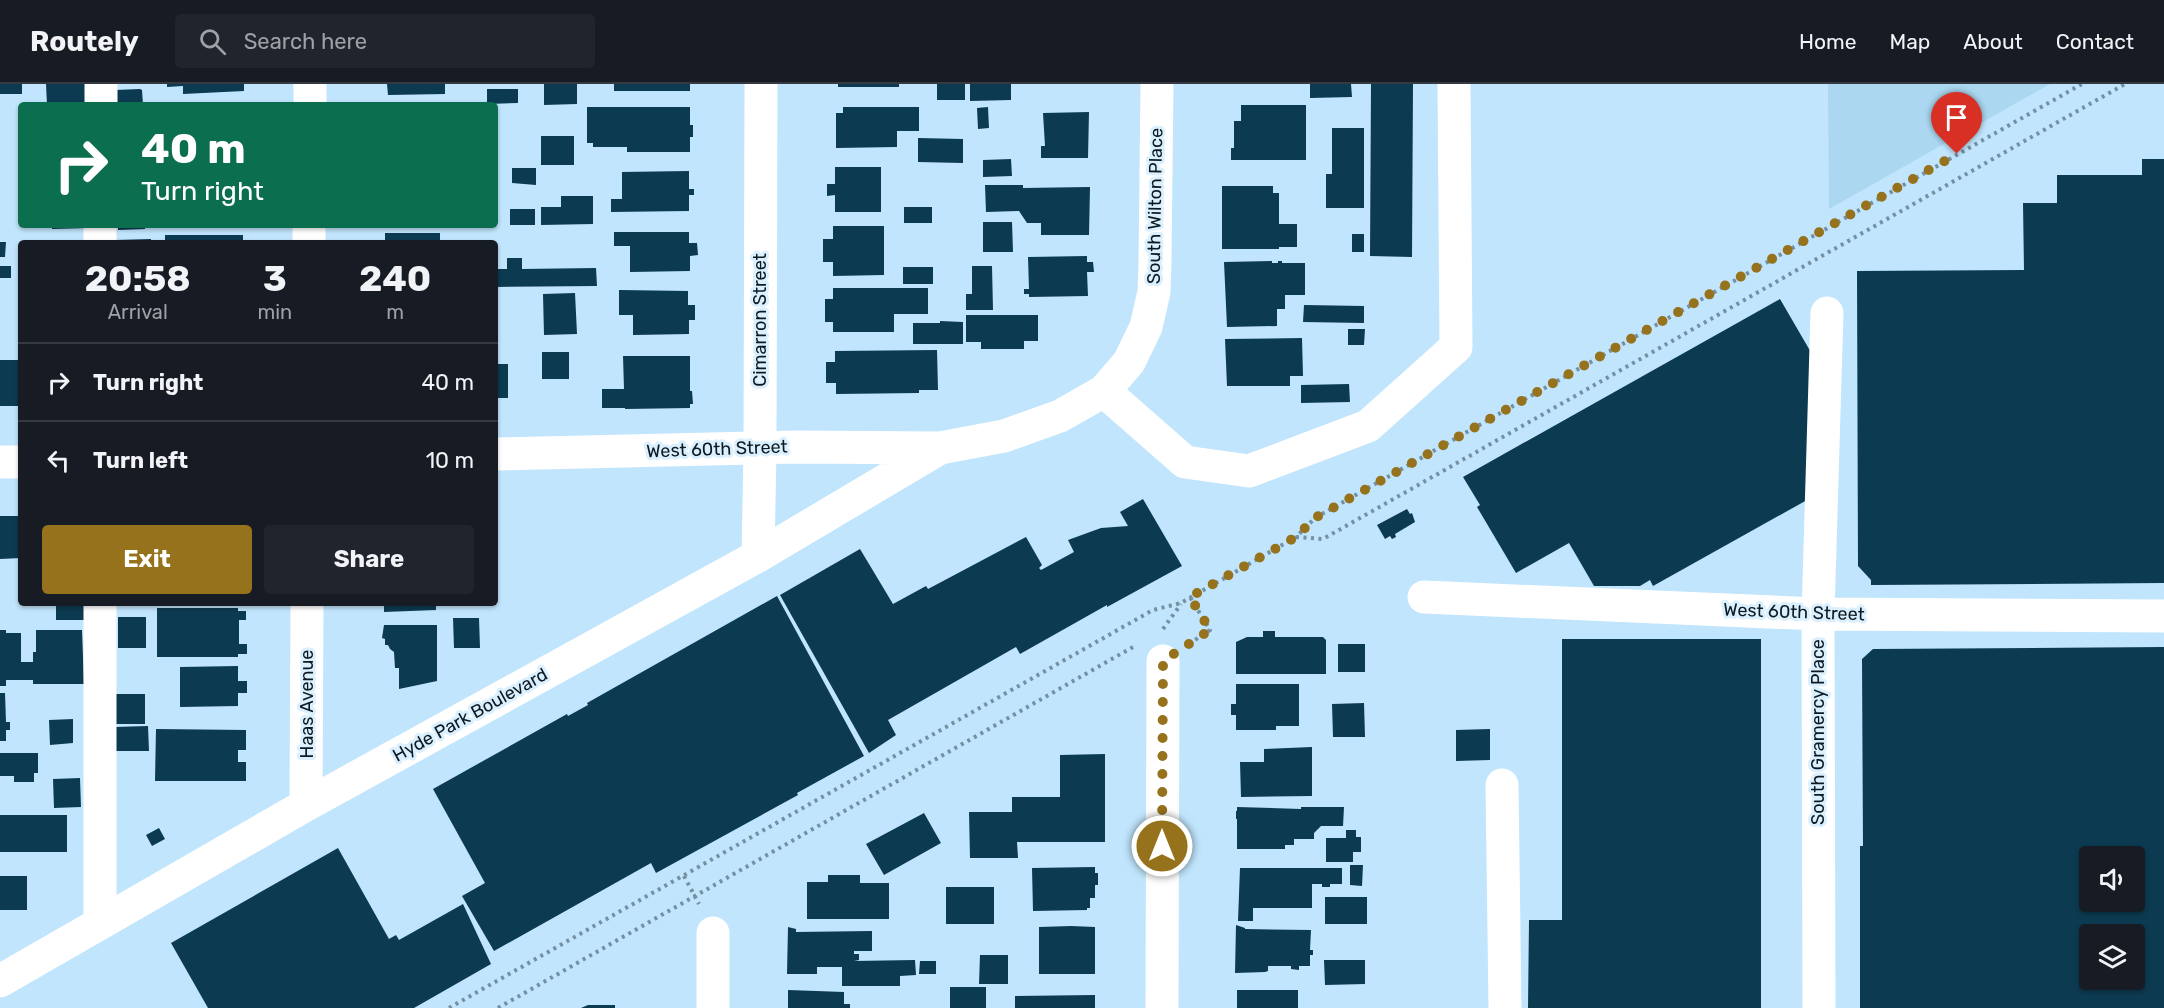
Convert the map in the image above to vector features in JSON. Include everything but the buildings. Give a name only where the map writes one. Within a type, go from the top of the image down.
[{"type":"street","points":[[101,84],[101,102]]},
{"type":"street","points":[[310,84],[310,102]]},
{"type":"street","name":"Cimarron Street","points":[[758,556],[761,84]]},
{"type":"street","name":"South Wilton Place","points":[[940,448],[1004,436],[1060,416],[1104,391],[1129,362],[1146,327],[1154,292],[1157,84]]},
{"type":"street","points":[[1104,391],[1185,462],[1249,471],[1368,426],[1456,347],[1454,84]]},
{"type":"street","name":"South Gramercy Place","points":[[1819,1008],[1818,614],[1827,313]]},
{"type":"street","name":"West 60th Street","points":[[498,454],[797,447],[940,448]]},
{"type":"street","name":"Hyde Park Boulevard","points":[[0,981],[306,805],[758,556],[940,448]]},
{"type":"street","points":[[0,462],[18,462]]},
{"type":"street","name":"West 60th Street","points":[[1424,597],[1818,614],[2164,616]]},
{"type":"street","points":[[100,606],[100,923]]},
{"type":"street","name":"Haas Avenue","points":[[306,805],[307,606]]},
{"type":"street","points":[[1156,644],[1162,1008]]},
{"type":"street","points":[[1502,785],[1505,1008]]},
{"type":"street","points":[[713,933],[713,1008]]},
{"type":"path","points":[[449,1008],[1153,610],[1181,603],[1296,537],[1315,518],[2082,84]]},
{"type":"path","points":[[1296,537],[1323,539],[2125,84]]},
{"type":"path","points":[[498,1008],[1156,644],[1210,630],[1190,597]]},
{"type":"path","points":[[1156,644],[1181,603]]},
{"type":"shaded area","points":[[1828,84],[2050,84],[1829,209]]},
{"type":"route","points":[[1162,846],[1163,661],[1210,630],[1190,597],[1296,537],[1315,518],[1957,154]]}]
